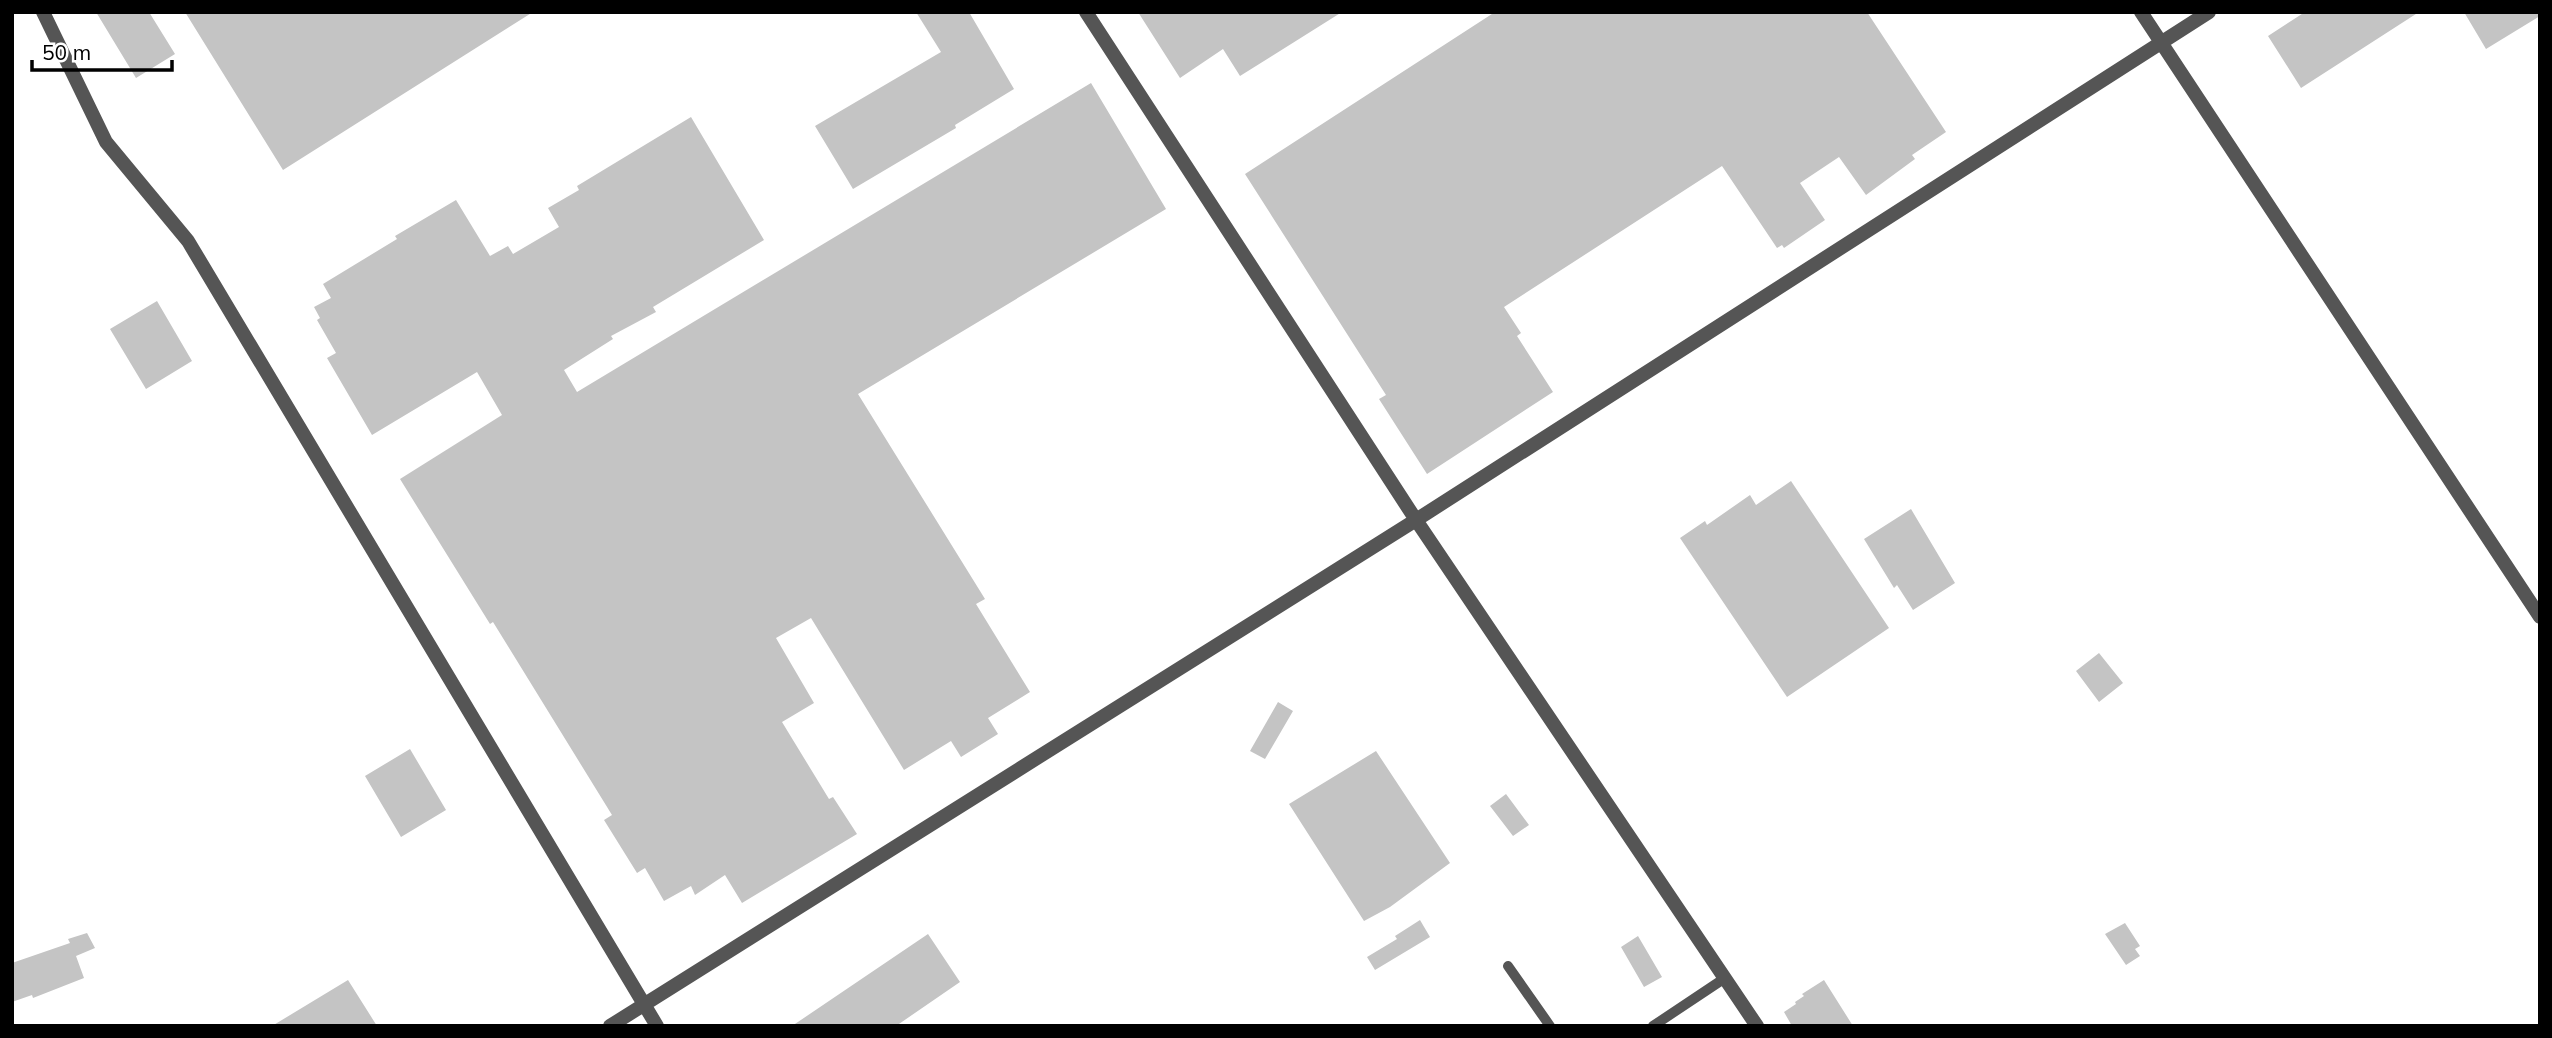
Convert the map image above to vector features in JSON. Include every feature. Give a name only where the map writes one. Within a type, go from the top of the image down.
[{"type":"street","points":[[43,12],[106,142],[188,241],[657,1026]]},
{"type":"street","points":[[1086,12],[1416,520],[1757,1026]]},
{"type":"street","points":[[2141,12],[2540,617]]},
{"type":"street","points":[[610,1026],[1416,520],[2208,12]]},
{"type":"lane","points":[[1508,966],[1550,1026]]},
{"type":"lane","points":[[1653,1026],[1726,978]]},
{"type":"building","points":[[96,12],[149,12],[175,54],[136,78]]},
{"type":"building","points":[[185,12],[533,12],[283,170]]},
{"type":"building","points":[[916,12],[969,12],[1014,89],[955,125],[956,128],[853,189],[815,126],[941,52]]},
{"type":"building","points":[[1138,12],[1342,12],[1240,76],[1223,49],[1180,78]]},
{"type":"building","points":[[1495,12],[1867,12],[1946,132],[1912,155],[1915,159],[1866,195],[1839,157],[1800,183],[1825,220],[1784,248],[1782,245],[1777,248],[1722,166],[1504,307],[1521,333],[1517,336],[1553,392],[1427,474],[1379,399],[1386,395],[1245,174]]},
{"type":"building","points":[[2305,12],[2419,12],[2301,88],[2268,36]]},
{"type":"building","points":[[2464,12],[2540,12],[2540,16],[2486,49]]},
{"type":"building","points":[[1091,83],[1166,209],[858,394],[985,599],[976,604],[1030,692],[988,718],[998,734],[961,757],[951,741],[904,770],[811,618],[776,638],[814,703],[782,722],[829,799],[833,797],[857,834],[742,903],[725,875],[695,895],[691,886],[664,901],[645,868],[637,873],[604,820],[612,815],[493,622],[490,624],[400,479],[502,415],[477,372],[372,435],[327,358],[336,353],[317,320],[320,318],[314,307],[331,298],[323,284],[397,239],[395,236],[456,200],[490,256],[508,246],[513,254],[559,227],[548,208],[579,190],[577,186],[691,117],[764,240],[653,307],[656,312],[611,336],[613,339],[564,370],[577,392]]},
{"type":"building","points":[[157,301],[192,361],[146,389],[110,329]]},
{"type":"building","points":[[1791,481],[1889,628],[1787,697],[1680,538],[1705,521],[1707,525],[1750,495],[1756,505]]},
{"type":"building","points":[[1911,509],[1955,583],[1913,610],[1897,585],[1894,588],[1864,539]]},
{"type":"building","points":[[2099,653],[2123,683],[2099,702],[2076,671]]},
{"type":"building","points":[[1278,702],[1293,711],[1265,759],[1250,751]]},
{"type":"building","points":[[410,749],[446,810],[401,837],[365,776]]},
{"type":"building","points":[[1376,751],[1450,863],[1390,907],[1364,921],[1289,804]]},
{"type":"building","points":[[1506,794],[1529,825],[1513,836],[1490,806]]},
{"type":"building","points":[[1420,920],[1430,937],[1375,970],[1367,957],[1397,939],[1395,936]]},
{"type":"building","points":[[2125,923],[2140,946],[2135,949],[2140,956],[2126,965],[2105,934]]},
{"type":"building","points":[[87,933],[95,948],[76,956],[84,978],[33,998],[32,995],[12,1002],[12,963],[70,943],[68,939]]},
{"type":"building","points":[[928,934],[960,982],[896,1026],[792,1026]]},
{"type":"building","points":[[1638,936],[1662,977],[1644,987],[1621,947]]},
{"type":"building","points":[[348,980],[377,1026],[272,1026]]},
{"type":"building","points":[[1824,980],[1853,1026],[1792,1026],[1784,1012],[1804,996],[1802,994]]}]
